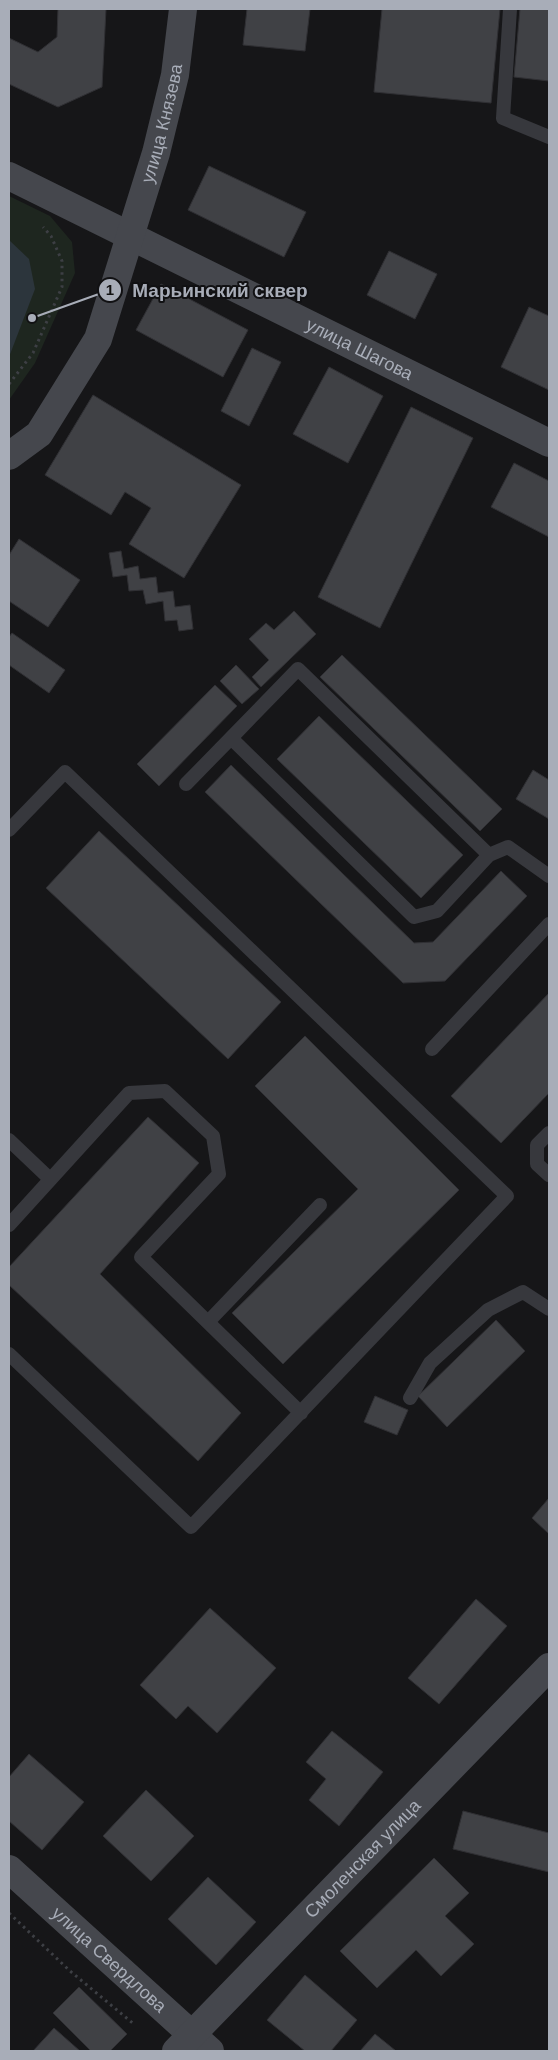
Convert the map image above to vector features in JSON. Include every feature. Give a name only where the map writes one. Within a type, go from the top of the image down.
[{"type":"main road","name":"улица Князева","points":[[9,456],[39,434],[98,339],[156,153],[175,75],[183,9]]},
{"type":"main road","name":"улица Шагова","points":[[9,176],[549,444]]},
{"type":"main road","name":"Смоленская улица","points":[[192,2046],[549,1667]]},
{"type":"main road","name":"улица Свердлова","points":[[9,1869],[192,2046]]},
{"type":"lane","points":[[510,9],[503,118],[549,136]]},
{"type":"lane","points":[[186,784],[298,669],[488,855]]},
{"type":"lane","points":[[231,738],[414,916],[437,911],[488,855],[508,847],[549,876]]},
{"type":"lane","points":[[9,830],[65,772],[508,1196],[191,1527],[11,1360]]},
{"type":"lane","points":[[432,1049],[549,924]]},
{"type":"lane","points":[[9,1225],[129,1093],[165,1091],[213,1136],[219,1174],[141,1257],[300,1413]]},
{"type":"lane","points":[[549,1133],[537,1145],[537,1164],[549,1175]]},
{"type":"lane","points":[[9,1140],[50,1179]]},
{"type":"lane","points":[[208,1322],[320,1205]]},
{"type":"lane","points":[[410,1398],[430,1363],[488,1310],[524,1292],[549,1309]]},
{"type":"path","points":[[9,384],[33,353],[62,287],[62,261],[51,236],[42,225]]},
{"type":"path","points":[[9,1913],[70,1970],[137,2026]]},
{"type":"shaded area","points":[[9,196],[50,216],[72,242],[75,273],[35,363],[9,400]]},
{"type":"shaded area","points":[[9,240],[29,259],[35,289],[9,357]]},
{"type":"building","points":[[58,9],[106,9],[102,87],[58,107],[9,84],[9,38],[38,52],[57,37]]},
{"type":"building","points":[[247,9],[310,9],[305,51],[243,45]]},
{"type":"building","points":[[382,9],[500,9],[491,103],[374,92]]},
{"type":"building","points":[[520,9],[549,9],[549,81],[514,77]]},
{"type":"building","points":[[209,166],[306,212],[284,257],[188,210]]},
{"type":"building","points":[[389,251],[437,274],[415,319],[367,295]]},
{"type":"building","points":[[161,284],[248,330],[223,377],[136,330]]},
{"type":"building","points":[[529,307],[549,316],[549,390],[501,367]]},
{"type":"building","points":[[252,348],[281,362],[249,426],[221,411]]},
{"type":"building","points":[[329,367],[383,396],[348,463],[293,434]]},
{"type":"building","points":[[93,395],[241,485],[184,578],[129,544],[151,508],[125,492],[111,515],[45,475]]},
{"type":"building","points":[[411,407],[473,438],[380,628],[318,597]]},
{"type":"building","points":[[514,463],[549,481],[549,537],[491,507]]},
{"type":"building","points":[[19,539],[80,580],[48,627],[9,601],[9,555]]},
{"type":"building","points":[[121,551],[124,569],[138,566],[140,579],[156,577],[158,593],[173,591],[175,607],[190,605],[193,629],[179,631],[177,620],[165,621],[163,601],[146,604],[143,590],[129,591],[127,575],[113,577],[109,553]]},
{"type":"building","points":[[294,611],[316,634],[261,687],[252,677],[269,660],[249,639],[266,623],[274,630]]},
{"type":"building","points":[[12,633],[65,670],[49,693],[9,665],[9,637]]},
{"type":"building","points":[[342,655],[502,809],[480,831],[320,677]]},
{"type":"building","points":[[236,665],[259,689],[242,704],[220,681]]},
{"type":"building","points":[[215,685],[237,706],[159,786],[137,764]]},
{"type":"building","points":[[319,716],[463,855],[421,898],[277,759]]},
{"type":"building","points":[[231,765],[414,943],[433,942],[501,871],[527,896],[445,981],[403,983],[205,792]]},
{"type":"building","points":[[533,770],[549,780],[549,819],[516,799]]},
{"type":"building","points":[[99,831],[281,1002],[228,1059],[46,888]]},
{"type":"building","points":[[549,993],[549,1093],[501,1143],[451,1096]]},
{"type":"building","points":[[305,1036],[459,1190],[283,1364],[232,1313],[358,1189],[255,1086]]},
{"type":"building","points":[[148,1117],[199,1163],[100,1274],[241,1413],[198,1461],[9,1285],[9,1267]]},
{"type":"building","points":[[496,1320],[525,1351],[447,1427],[418,1396]]},
{"type":"building","points":[[375,1396],[408,1410],[397,1435],[364,1422]]},
{"type":"building","points":[[549,1498],[549,1534],[532,1518]]},
{"type":"building","points":[[476,1599],[507,1626],[439,1704],[408,1678]]},
{"type":"building","points":[[210,1608],[276,1668],[217,1733],[188,1706],[176,1719],[140,1685]]},
{"type":"building","points":[[332,1731],[383,1772],[339,1826],[309,1800],[326,1779],[306,1762]]},
{"type":"building","points":[[29,1754],[84,1802],[42,1850],[9,1821],[9,1777]]},
{"type":"building","points":[[146,1790],[194,1836],[151,1881],[103,1836]]},
{"type":"building","points":[[463,1811],[549,1833],[549,1872],[453,1849]]},
{"type":"building","points":[[434,1858],[469,1893],[445,1916],[474,1944],[441,1976],[416,1950],[377,1988],[340,1951]]},
{"type":"building","points":[[208,1877],[256,1922],[216,1965],[168,1919]]},
{"type":"building","points":[[305,1975],[357,2020],[331,2051],[305,2051],[267,2020]]},
{"type":"building","points":[[79,1987],[127,2034],[110,2051],[91,2051],[53,2013]]},
{"type":"building","points":[[54,2028],[80,2051],[33,2051]]},
{"type":"building","points":[[375,2034],[396,2051],[360,2051]]},
{"type":"place","name":"Марьинский сквер","points":[[32,318]]}]
